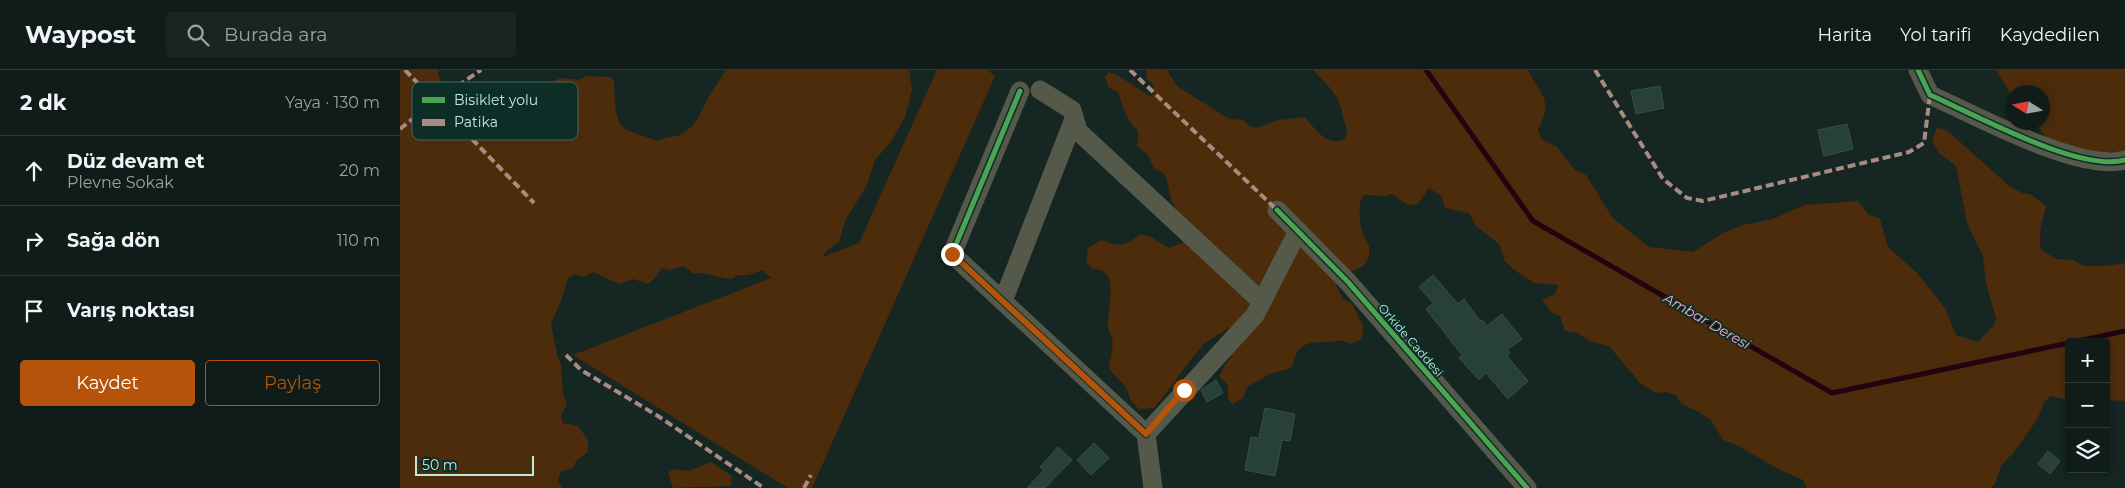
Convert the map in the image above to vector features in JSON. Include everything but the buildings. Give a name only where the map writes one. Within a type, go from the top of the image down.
[{"type":"street","points":[[1918,70],[1930,95],[2046,148],[2097,161],[2116,162],[2125,160]]},
{"type":"street","points":[[1040,90],[1072,110],[1078,131],[1262,302]]},
{"type":"street","points":[[1020,91],[952,254],[1146,434],[1153,488]]},
{"type":"street","points":[[1002,301],[1074,119]]},
{"type":"street","name":"Orkide Caddesi","points":[[1277,210],[1348,282],[1527,488]]},
{"type":"street","points":[[1146,434],[1255,315],[1298,231]]},
{"type":"shaded area","points":[[400,70],[439,70],[438,75],[442,82],[412,82],[412,140],[578,140],[578,82],[551,82],[561,78],[578,80],[587,76],[611,77],[614,80],[617,116],[620,122],[629,131],[656,141],[680,135],[691,127],[725,70],[909,70],[912,89],[905,117],[891,142],[875,160],[867,185],[845,221],[839,242],[826,251],[823,257],[859,243],[937,70],[987,70],[995,76],[812,488],[788,488],[573,355],[771,278],[763,270],[748,275],[738,275],[732,279],[703,273],[693,273],[684,266],[670,270],[662,268],[648,284],[633,279],[619,284],[593,272],[584,277],[575,274],[568,278],[551,324],[561,365],[563,394],[567,403],[561,416],[563,423],[578,426],[588,440],[588,452],[576,461],[573,468],[561,471],[558,481],[562,488],[400,488]]},
{"type":"shaded area","points":[[1146,70],[1167,70],[1177,86],[1229,119],[1243,120],[1252,127],[1261,127],[1273,121],[1305,117],[1322,136],[1333,141],[1339,141],[1345,139],[1347,131],[1339,102],[1332,91],[1313,70],[1528,70],[1544,98],[1545,111],[1538,129],[1541,139],[1557,147],[1575,170],[1586,175],[1612,217],[1649,247],[1693,252],[1725,232],[1743,225],[1773,219],[1804,205],[1858,201],[1868,214],[1880,219],[1888,247],[1917,273],[1945,308],[1956,335],[1978,342],[1993,326],[1996,319],[1986,282],[1983,256],[1967,223],[1956,166],[1939,153],[1932,141],[1937,127],[1948,131],[2009,186],[2022,193],[2030,194],[2046,206],[2040,233],[2041,250],[2057,259],[2073,260],[2083,266],[2106,266],[2125,263],[2125,401],[2110,400],[2110,338],[2065,338],[2065,399],[2050,396],[2044,402],[2038,418],[2014,452],[2001,466],[1995,484],[1990,488],[1807,488],[1803,480],[1780,470],[1735,444],[1723,440],[1711,420],[1682,404],[1676,395],[1666,392],[1656,393],[1640,383],[1609,346],[1589,341],[1578,333],[1565,331],[1560,316],[1552,313],[1542,300],[1555,294],[1558,285],[1534,283],[1513,269],[1504,260],[1500,245],[1476,226],[1469,213],[1445,208],[1441,196],[1429,188],[1418,204],[1408,205],[1392,194],[1385,196],[1363,195],[1361,199],[1361,227],[1369,246],[1367,261],[1353,271],[1334,272],[1337,287],[1343,299],[1352,304],[1363,325],[1362,339],[1351,344],[1338,341],[1306,344],[1296,355],[1292,368],[1270,374],[1247,387],[1243,398],[1232,404],[1228,399],[1228,385],[1219,376],[1232,354],[1236,324],[1204,344],[1154,408],[1139,409],[1131,401],[1126,387],[1109,369],[1113,345],[1108,330],[1110,283],[1102,271],[1093,269],[1086,263],[1088,248],[1101,240],[1118,245],[1126,243],[1141,234],[1151,237],[1169,248],[1184,242],[1192,233],[1188,222],[1172,202],[1165,175],[1154,169],[1148,155],[1137,146],[1137,129],[1126,115],[1118,92],[1109,88],[1105,77],[1109,72],[1117,75],[1150,96],[1154,94],[1153,85],[1147,79]]},
{"type":"shaded area","points":[[1996,70],[2125,70],[2125,151],[2098,153],[2048,140],[2040,130],[2050,130],[2050,85],[2005,85]]},
{"type":"shaded area","points":[[711,462],[732,476],[731,486],[673,488],[668,473],[673,469],[689,471]]},
{"type":"waterway","name":"Ambar Deresi","points":[[1426,70],[1533,221],[1832,393],[2065,344]]},
{"type":"waterway","name":"Ambar Deresi","points":[[2093,338],[2125,331]]},
{"type":"marked path","points":[[405,70],[417,82]]},
{"type":"marked path","points":[[463,82],[481,70]]},
{"type":"marked path","points":[[1130,70],[1277,210]]},
{"type":"marked path","points":[[1595,70],[1663,179],[1687,198],[1703,201],[1909,152],[1924,143],[1930,95]]},
{"type":"marked path","points":[[400,129],[412,119]]},
{"type":"marked path","points":[[473,140],[534,203]]},
{"type":"marked path","points":[[566,355],[581,370],[658,416],[764,488]]},
{"type":"marked path","points":[[804,488],[811,475]]},
{"type":"cycle path","points":[[1918,70],[1930,95],[2027,140],[2082,158],[2106,162],[2125,160]]},
{"type":"cycle path","points":[[1020,91],[952,254],[1146,434]]},
{"type":"cycle path","points":[[1277,210],[1348,282],[1527,488]]},
{"type":"route","points":[[952,254],[1146,434],[1184,390]]}]
